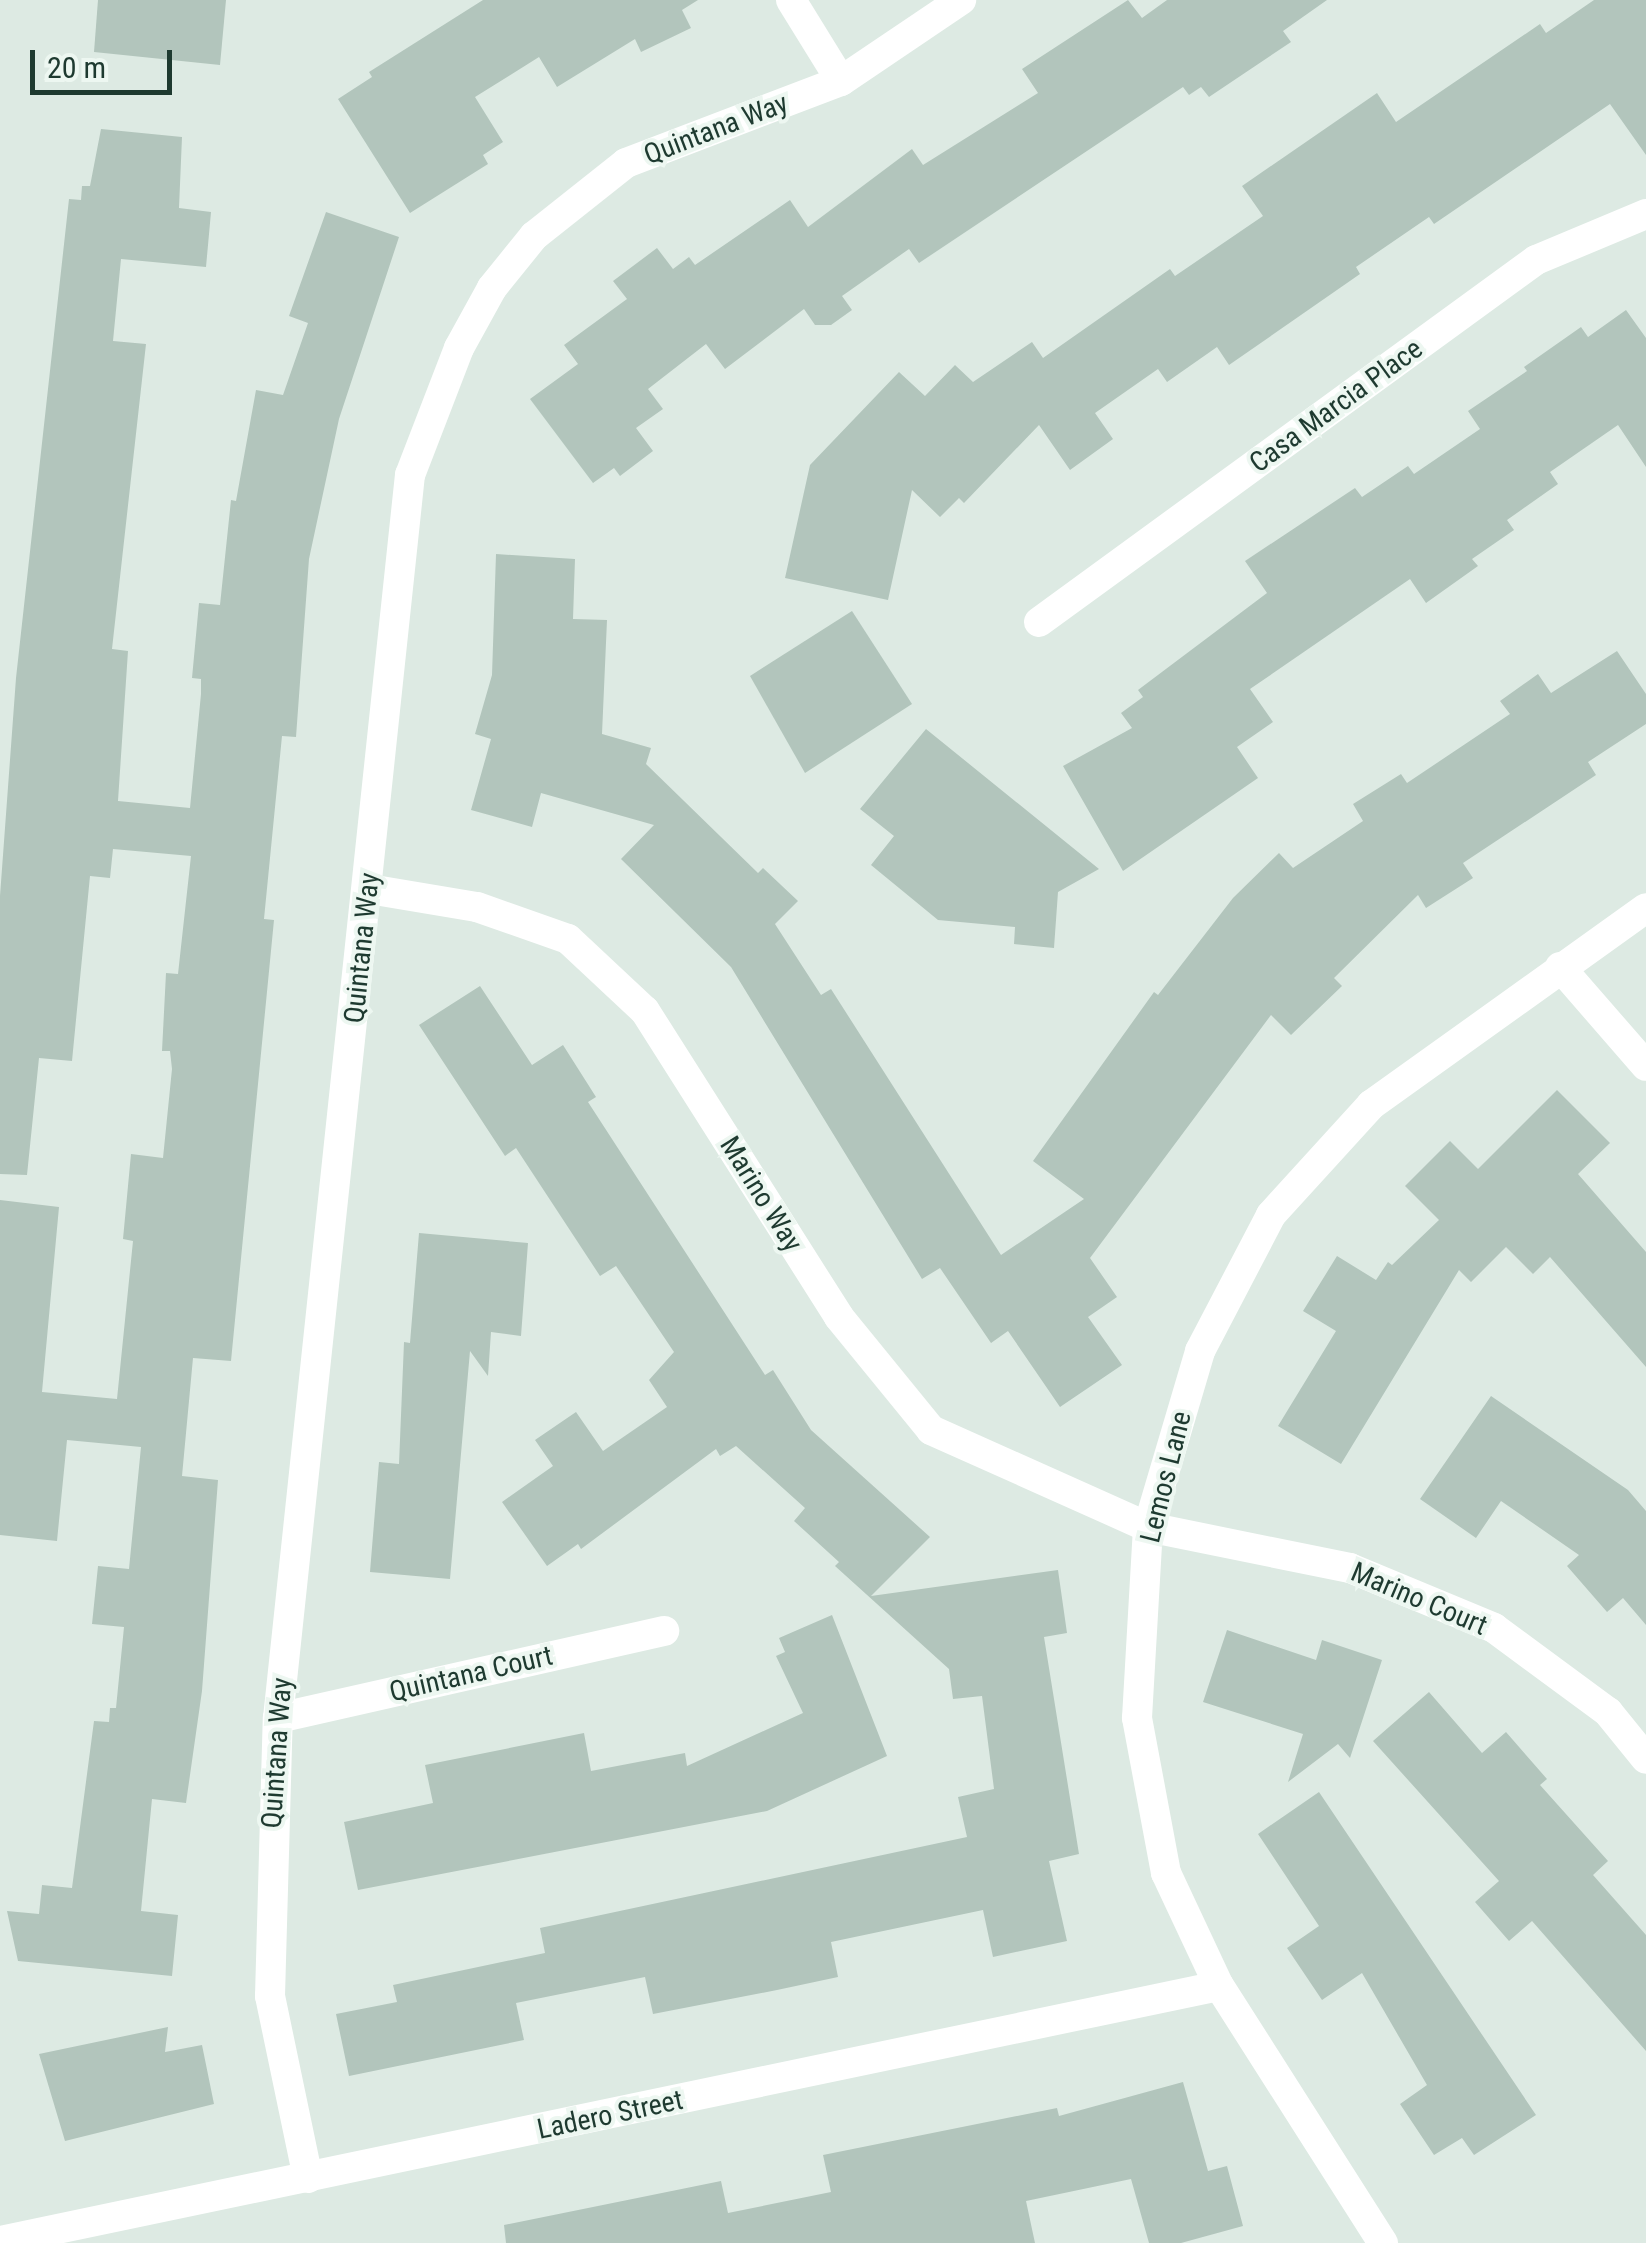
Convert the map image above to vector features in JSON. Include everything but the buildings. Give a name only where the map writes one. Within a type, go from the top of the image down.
[{"type":"street","points":[[792,0],[841,81]]},
{"type":"street","name":"Quintana Way","points":[[308,2178],[270,1996],[278,1718],[410,475],[459,348],[492,288],[534,236],[626,163],[841,81],[961,0]]},
{"type":"street","name":"Casa Marcia Place","points":[[1039,622],[1536,260],[1646,214]]},
{"type":"street","name":"Marino Way","points":[[369,889],[476,907],[568,939],[645,1011],[838,1316],[931,1430],[1148,1527]]},
{"type":"street","name":"Lemos Lane","points":[[1384,2243],[1219,1986],[1166,1873],[1137,1718],[1148,1527],[1200,1351],[1270,1215],[1371,1105],[1646,908]]},
{"type":"street","points":[[1560,967],[1646,1066]]},
{"type":"street","name":"Marino Court","points":[[1148,1527],[1350,1568],[1494,1628],[1608,1712],[1646,1759]]},
{"type":"street","name":"Quintana Court","points":[[278,1718],[664,1630]]},
{"type":"street","name":"Ladero Street","points":[[0,2241],[1219,1986]]}]
